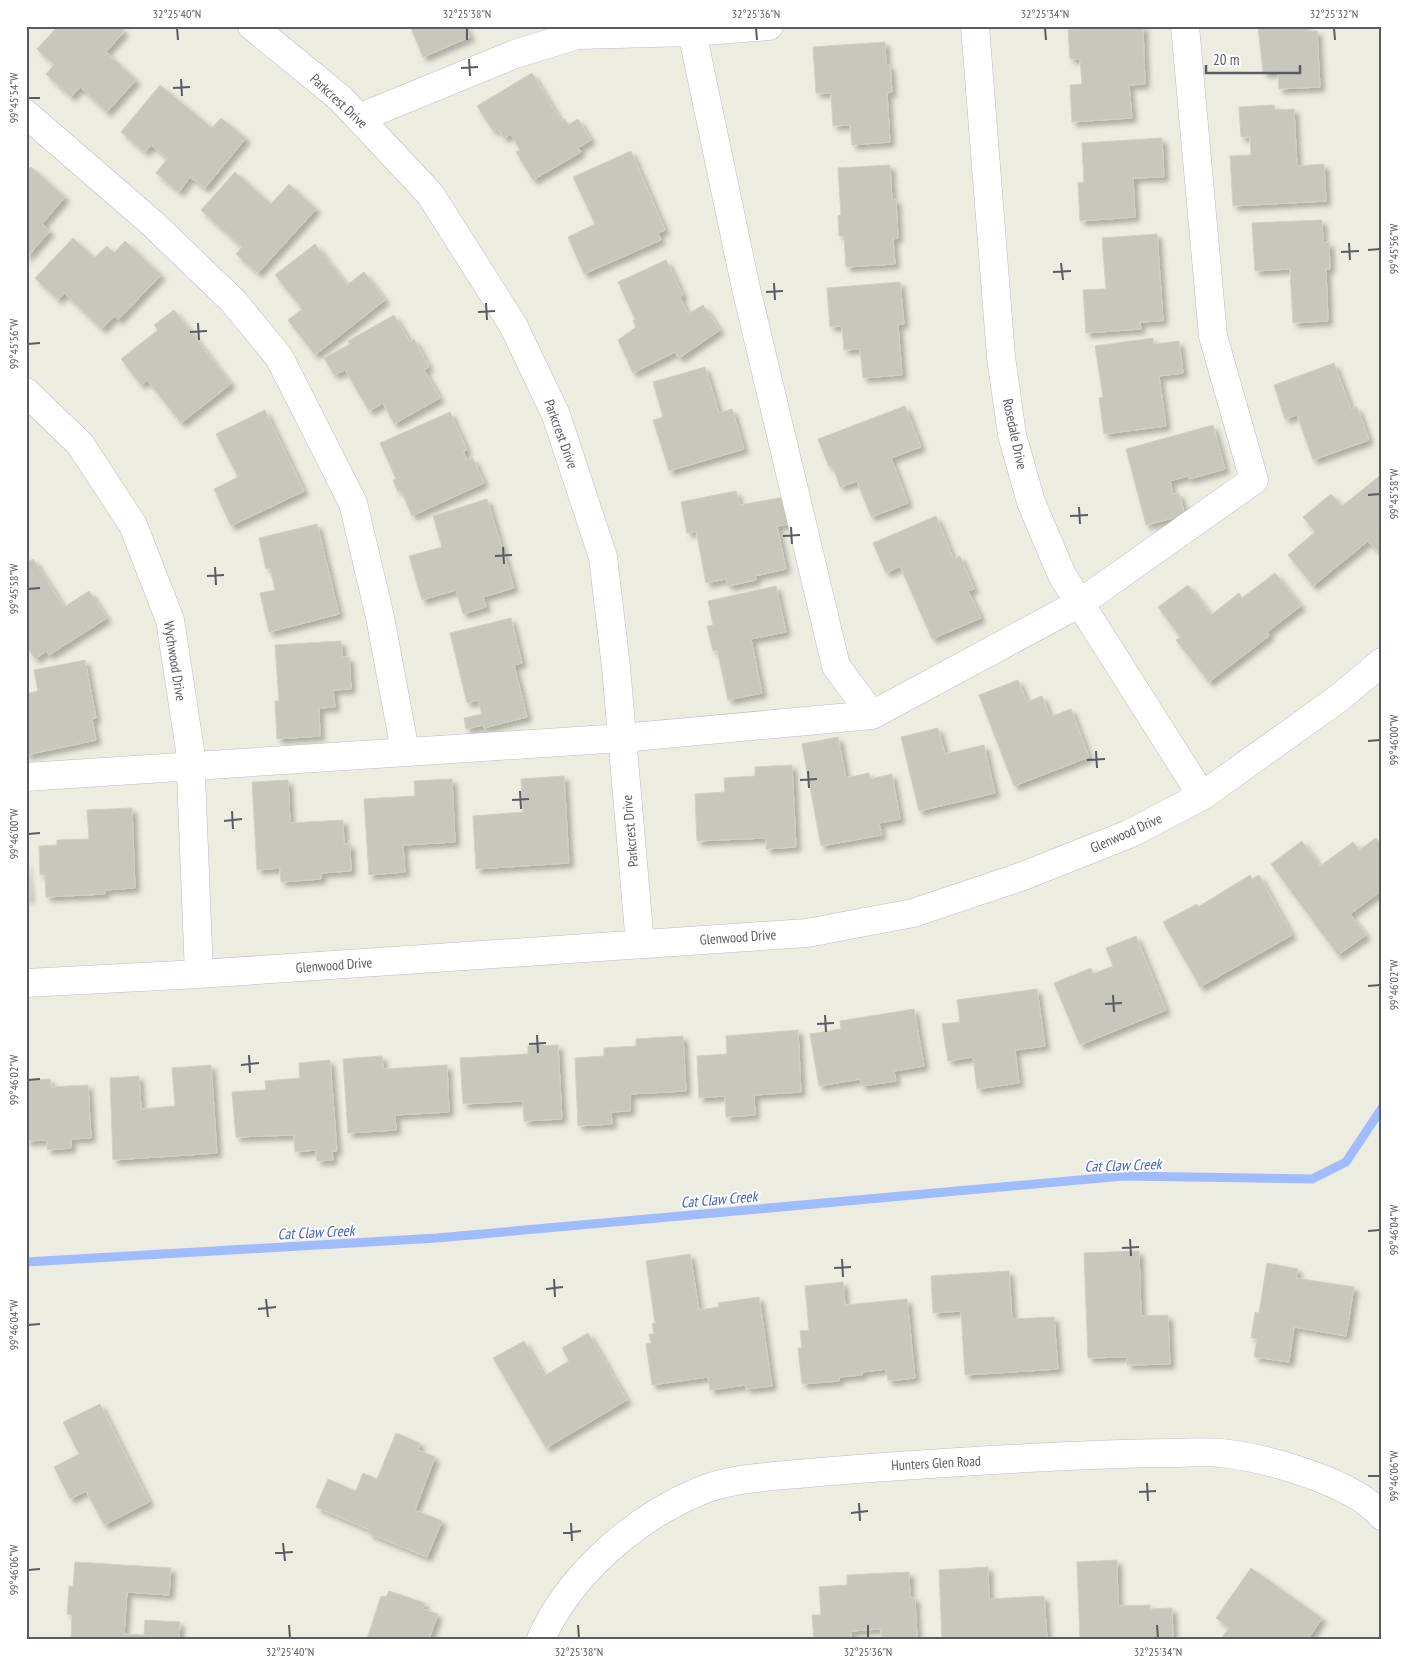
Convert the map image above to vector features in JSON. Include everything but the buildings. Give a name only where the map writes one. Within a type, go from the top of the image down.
[{"type":"street","name":"Parkcrest Drive","points":[[252,26],[340,98],[430,194],[513,325],[556,415],[603,557],[622,738],[640,944]]},
{"type":"street","points":[[358,118],[515,54],[577,35],[692,32],[769,26]]},
{"type":"street","name":"Rosedale Drive","points":[[975,26],[1001,358],[1012,435],[1031,502],[1062,575],[1202,796]]},
{"type":"street","points":[[26,777],[622,738],[872,715],[1080,603],[1254,480],[1214,336],[1185,26]]},
{"type":"street","points":[[692,32],[746,284],[836,666],[872,715]]},
{"type":"street","points":[[26,114],[152,224],[226,294],[279,357],[353,503],[380,617],[405,752]]},
{"type":"street","name":"Wychwood Drive","points":[[26,392],[80,444],[133,525],[170,620],[190,766],[199,974]]},
{"type":"street","name":"Glenwood Drive","points":[[26,983],[199,974],[807,933],[913,913],[1023,876],[1128,834],[1202,796],[1339,698],[1382,662]]},
{"type":"street","name":"Hunters Glen Road","points":[[541,1639],[572,1587],[612,1543],[652,1517],[701,1490],[754,1479],[897,1465],[1134,1453],[1219,1452],[1264,1461],[1321,1477],[1374,1507],[1382,1516]]},
{"type":"waterway","name":"Cat Claw Creek","points":[[26,1262],[437,1238],[1123,1176],[1312,1179],[1346,1162],[1382,1108]]}]
